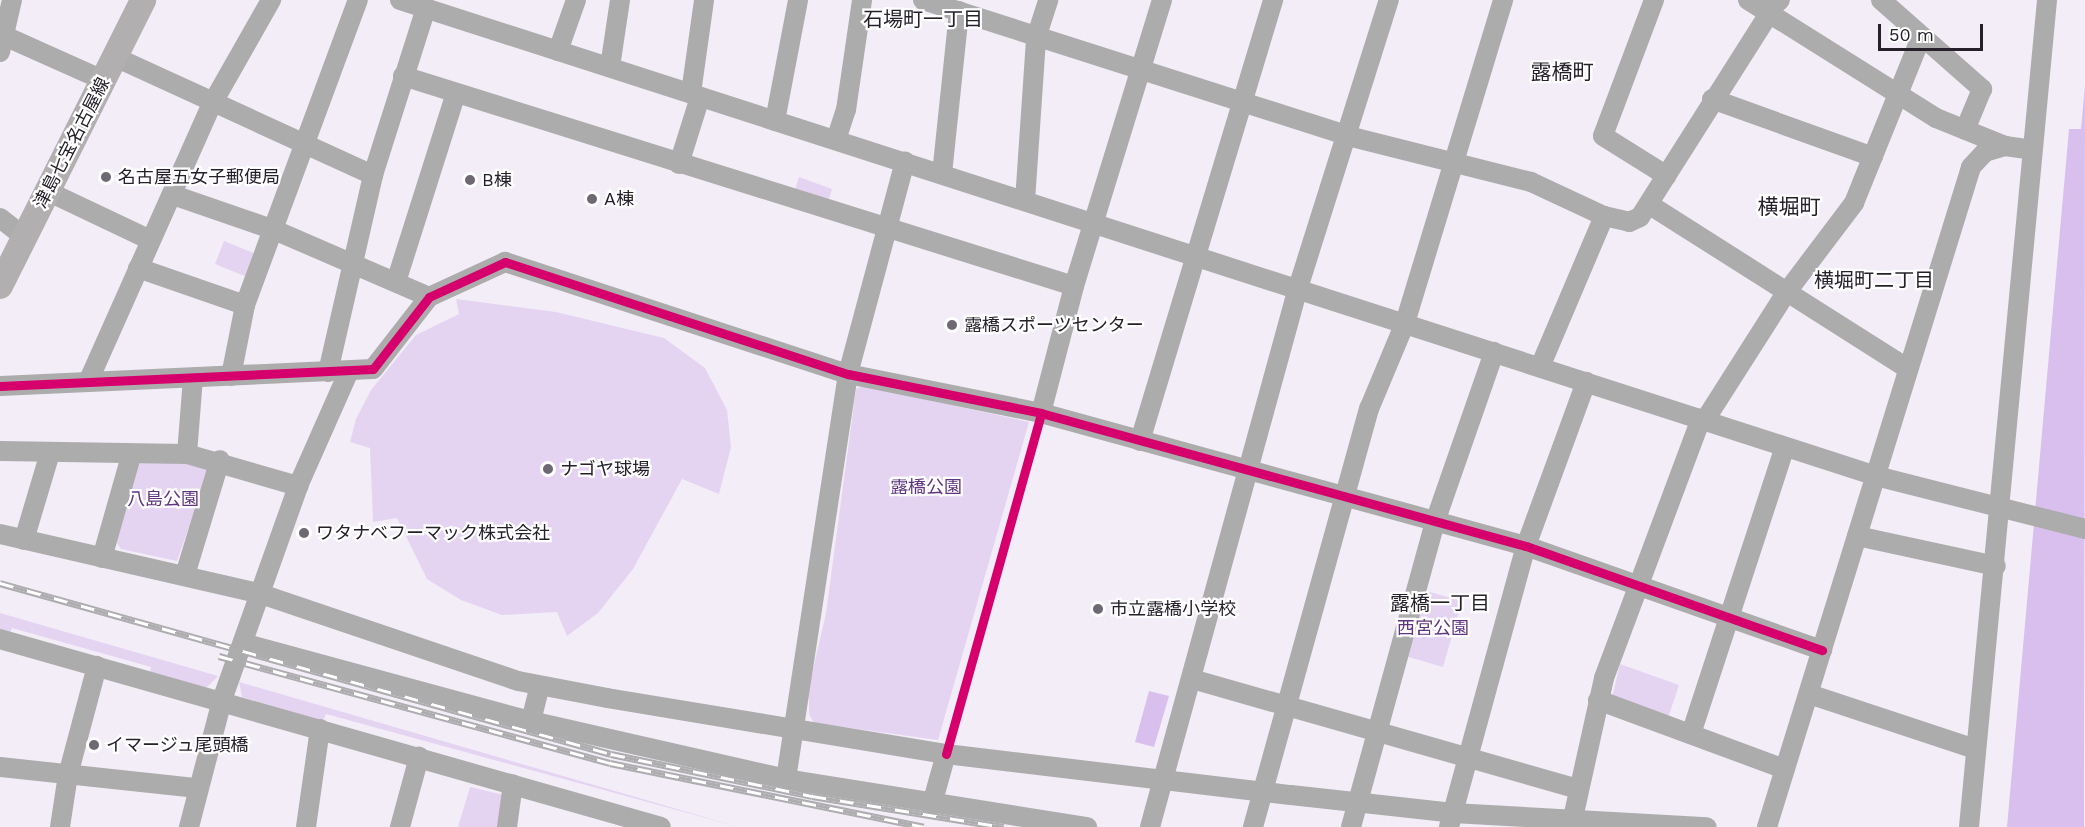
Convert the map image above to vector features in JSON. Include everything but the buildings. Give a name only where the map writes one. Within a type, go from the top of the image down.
[{"type":"main road","name":"津島七宝名古屋線","points":[[0,286],[143,0]]},
{"type":"street","points":[[12,0],[2,41],[103,81]]},
{"type":"street","points":[[88,382],[212,104],[271,0]]},
{"type":"street","points":[[231,376],[244,305],[358,0]]},
{"type":"street","points":[[400,0],[426,8],[449,7],[558,51],[1876,476],[2085,529]]},
{"type":"street","points":[[558,51],[576,0]]},
{"type":"street","points":[[610,67],[620,0]]},
{"type":"street","points":[[680,164],[696,95],[704,0]]},
{"type":"street","points":[[775,121],[798,0]]},
{"type":"street","points":[[836,140],[862,0]]},
{"type":"street","points":[[923,0],[1348,136],[1450,165],[1531,182],[1604,216],[1629,222],[1650,205],[1712,99],[1771,9]]},
{"type":"street","points":[[1025,201],[1036,38],[1048,0]]},
{"type":"street","points":[[1041,413],[1074,286],[1162,0]]},
{"type":"street","points":[[1140,441],[1194,255],[1273,0]]},
{"type":"street","points":[[1150,827],[1298,288],[1348,136],[1389,0]]},
{"type":"street","points":[[1253,827],[1369,409],[1405,323],[1450,165],[1503,0]]},
{"type":"street","points":[[1654,0],[1603,136],[1667,176]]},
{"type":"street","points":[[1748,0],[1771,9],[1897,94],[1965,130],[2006,146],[2032,150]]},
{"type":"street","points":[[1881,0],[1982,89],[1965,130]]},
{"type":"street","points":[[1969,827],[2002,507],[2047,0]]},
{"type":"street","points":[[328,372],[351,263],[373,175],[426,8]]},
{"type":"street","points":[[942,174],[959,11]]},
{"type":"street","points":[[1571,824],[1598,700],[1639,585],[1703,419],[1786,294],[1854,203],[1921,36]]},
{"type":"street","points":[[115,57],[212,104],[373,175]]},
{"type":"street","points":[[403,76],[885,231],[1074,286]]},
{"type":"street","points":[[396,282],[456,93]]},
{"type":"street","points":[[1712,99],[1873,157]]},
{"type":"street","points":[[1767,827],[1971,167],[1985,152],[2006,146]]},
{"type":"street","points":[[786,779],[817,602],[848,374],[905,162]]},
{"type":"street","points":[[47,191],[150,240]]},
{"type":"street","points":[[173,195],[272,230],[429,297]]},
{"type":"street","points":[[1650,205],[1786,294],[1908,369]]},
{"type":"street","points":[[1540,367],[1604,216]]},
{"type":"street","points":[[0,218],[24,237]]},
{"type":"street","points":[[0,386],[373,369],[429,297],[505,262],[848,374],[1041,413],[1343,496],[1436,519],[1526,546],[1822,650]]},
{"type":"street","points":[[138,267],[244,305]]},
{"type":"street","points":[[1351,827],[1356,802],[1436,519],[1494,352]]},
{"type":"street","points":[[189,827],[195,788],[222,700],[298,486],[349,370]]},
{"type":"street","points":[[186,454],[193,378]]},
{"type":"street","points":[[1451,820],[1526,546],[1586,382]]},
{"type":"street","points":[[1691,734],[1785,447]]},
{"type":"street","points":[[0,451],[131,456],[186,454],[220,460],[298,486]]},
{"type":"street","points":[[24,540],[50,453]]},
{"type":"street","points":[[102,558],[131,456]]},
{"type":"street","points":[[185,575],[220,460]]},
{"type":"street","points":[[0,534],[261,594],[540,686],[794,730],[946,754],[1356,802],[1451,820],[1707,827]]},
{"type":"street","points":[[1857,536],[1996,566]]},
{"type":"street","points":[[0,639],[513,784],[610,820],[661,827]]},
{"type":"street","points":[[243,643],[531,720],[786,779],[1087,827]]},
{"type":"street","points":[[60,827],[68,775],[97,666]]},
{"type":"street","points":[[1192,679],[1577,789]]},
{"type":"street","points":[[531,720],[540,686]]},
{"type":"street","points":[[1809,694],[1976,749]]},
{"type":"street","points":[[1598,700],[1785,769]]},
{"type":"street","points":[[306,827],[320,729]]},
{"type":"street","points":[[932,804],[946,754]]},
{"type":"street","points":[[400,827],[419,757]]},
{"type":"street","points":[[0,767],[195,788]]},
{"type":"street","points":[[507,827],[513,784]]},
{"type":"green space","points":[[799,177],[832,189],[827,205],[794,193]]},
{"type":"green space","points":[[224,241],[256,254],[247,277],[215,264]]},
{"type":"green space","name":"ナゴヤ球場","points":[[456,299],[556,312],[664,338],[705,368],[727,410],[731,447],[719,494],[682,479],[633,569],[598,613],[567,636],[557,612],[502,615],[461,600],[427,579],[397,518],[373,522],[370,448],[350,442],[356,419],[371,390],[416,335],[459,314]]},
{"type":"green space","name":"露橋公園","points":[[863,386],[1029,422],[938,740],[814,723],[809,714],[809,687],[826,613],[856,389]]},
{"type":"green space","name":"八島公園","points":[[143,459],[186,459],[209,470],[177,561],[121,549],[115,540],[136,465]]},
{"type":"green space","name":"西宮公園","points":[[1423,590],[1462,601],[1443,667],[1405,656]]},
{"type":"green space","points":[[0,613],[218,676],[206,688],[150,672],[151,667],[12,628],[10,633],[0,630]]},
{"type":"green space","points":[[1620,664],[1679,685],[1668,718],[1612,698]]},
{"type":"green space","points":[[239,682],[739,827],[326,714],[323,721],[242,697]]},
{"type":"green space","points":[[470,787],[504,795],[500,827],[458,827]]},
{"type":"shaded area","points":[[2085,85],[2084,827],[2007,827],[2069,129],[2081,129]]},
{"type":"shaded area","points":[[1149,691],[1169,696],[1154,747],[1135,742]]},
{"type":"railway","points":[[0,583],[611,754],[812,796],[1004,827]]},
{"type":"railway","points":[[219,656],[610,763],[924,827]]},
{"type":"cycle path","points":[[0,386],[373,369],[429,297],[505,262],[848,374],[1041,413],[1526,546],[1822,650]]},
{"type":"cycle path","points":[[946,754],[1041,413]]},
{"type":"place","name":"名古屋五女子郵便局","points":[[106,177]]},
{"type":"place","name":"B棟","points":[[470,180]]},
{"type":"place","name":"A棟","points":[[592,199]]},
{"type":"place","name":"露橋スポーツセンター","points":[[952,325]]},
{"type":"place","name":"ナゴヤ球場","points":[[548,469]]},
{"type":"place","name":"ワタナベフーマック株式会社","points":[[304,533]]},
{"type":"place","name":"市立露橋小学校","points":[[1098,609]]},
{"type":"place","name":"イマージュ尾頭橋","points":[[94,745]]},
{"type":"district","name":"石場町一丁目","points":[[923,19]]},
{"type":"district","name":"露橋町","points":[[1562,72]]},
{"type":"district","name":"横堀町","points":[[1789,207]]},
{"type":"district","name":"横堀町二丁目","points":[[1874,280]]},
{"type":"district","name":"露橋一丁目","points":[[1440,603]]}]
